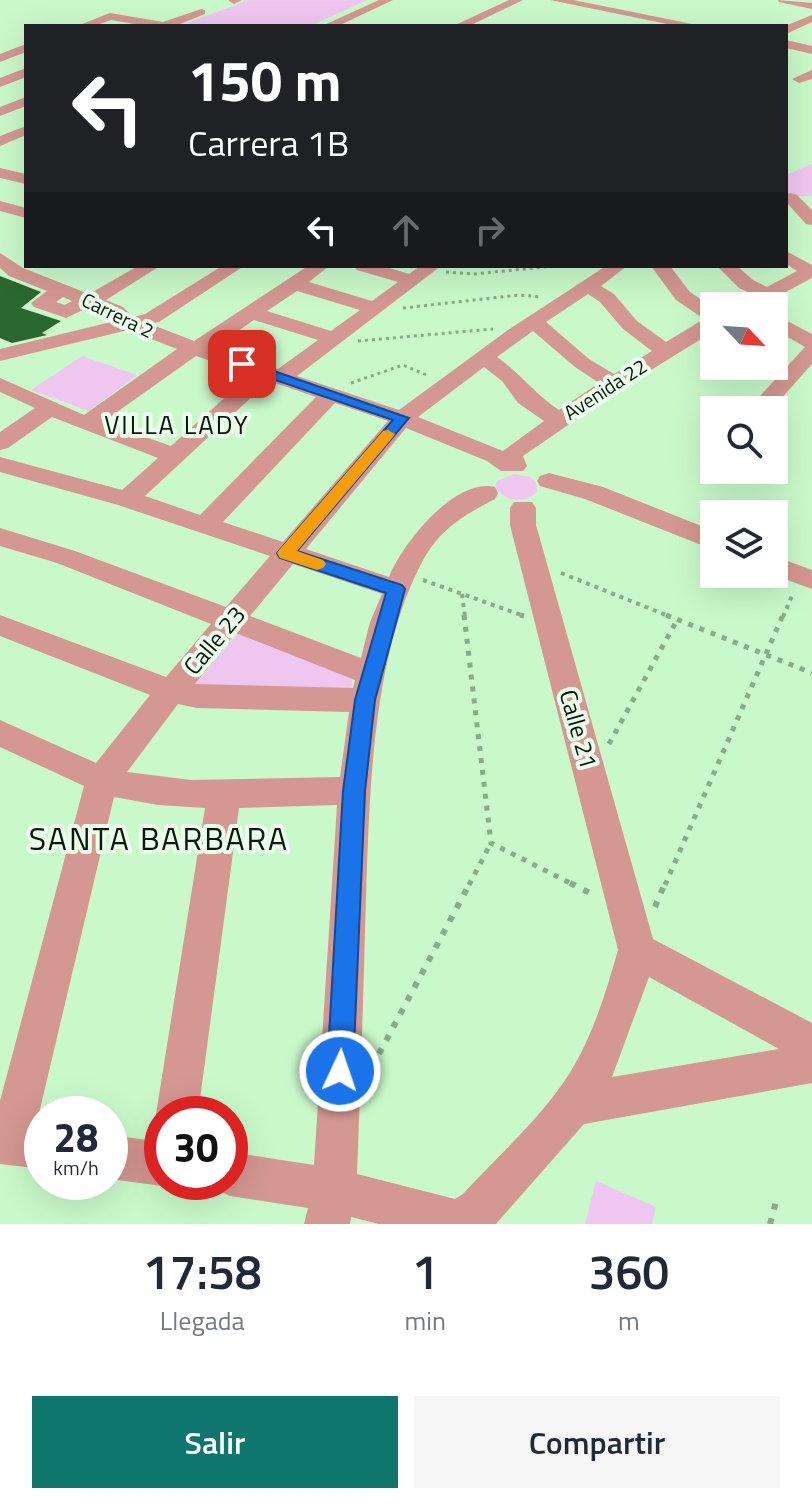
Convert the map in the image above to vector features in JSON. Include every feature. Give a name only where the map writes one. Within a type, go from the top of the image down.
[{"type":"street","points":[[333,24],[388,0]]},
{"type":"street","points":[[464,24],[518,0]]},
{"type":"street","points":[[783,0],[812,6]]},
{"type":"street","points":[[552,1],[682,24]]},
{"type":"street","points":[[631,24],[661,7]]},
{"type":"street","points":[[169,24],[201,12]]},
{"type":"street","points":[[88,24],[110,16],[143,24]]},
{"type":"street","points":[[642,18],[665,24]]},
{"type":"street","points":[[788,29],[812,18]]},
{"type":"street","points":[[788,46],[812,52]]},
{"type":"street","points":[[0,58],[24,49]]},
{"type":"street","points":[[0,83],[24,73]]},
{"type":"street","points":[[0,113],[24,102]]},
{"type":"street","points":[[0,113],[24,119]]},
{"type":"street","points":[[0,142],[24,131]]},
{"type":"street","points":[[0,142],[24,148]]},
{"type":"street","points":[[0,173],[24,179]]},
{"type":"street","points":[[788,198],[812,200]]},
{"type":"street","points":[[788,198],[812,220]]},
{"type":"street","points":[[0,206],[24,212]]},
{"type":"street","points":[[788,257],[811,272]]},
{"type":"street","name":"Carrera 2","points":[[14,265],[116,311],[128,323],[402,418],[512,466]]},
{"type":"street","points":[[92,300],[141,268]]},
{"type":"street","points":[[0,355],[152,318],[232,268]]},
{"type":"street","points":[[86,424],[193,348],[211,341],[317,268]]},
{"type":"street","points":[[370,268],[413,281]]},
{"type":"street","points":[[127,499],[173,455],[274,374],[333,338],[430,268]]},
{"type":"street","name":"Calle 23","points":[[17,1145],[102,780],[171,691],[402,418],[515,334],[615,268]]},
{"type":"street","points":[[662,268],[683,296],[700,309]]},
{"type":"street","points":[[728,268],[746,284],[749,292]]},
{"type":"street","points":[[772,292],[811,272]]},
{"type":"street","points":[[294,284],[378,305]]},
{"type":"street","points":[[588,286],[607,298],[630,325],[665,351]]},
{"type":"street","points":[[251,313],[333,338]]},
{"type":"street","points":[[534,322],[582,363],[614,383]]},
{"type":"street","points":[[788,328],[812,343]]},
{"type":"street","name":"Avenida 22","points":[[512,466],[511,454],[558,420],[700,329]]},
{"type":"street","points":[[771,396],[812,352]]},
{"type":"street","points":[[483,357],[510,376],[526,398],[558,420]]},
{"type":"street","points":[[0,384],[86,424],[173,455]]},
{"type":"street","points":[[205,525],[331,394]]},
{"type":"street","points":[[0,443],[50,408]]},
{"type":"street","points":[[0,464],[127,499],[286,553],[400,581]]},
{"type":"street","points":[[549,481],[552,488],[547,499],[536,506],[523,508],[501,505],[486,493],[484,483],[488,476],[512,466],[533,469],[549,481],[594,493],[700,535]]},
{"type":"street","points":[[331,1207],[354,791],[368,687],[400,581],[416,546],[438,521],[462,502],[486,493]]},
{"type":"street","name":"Calle 21","points":[[523,508],[523,525],[549,625],[640,923]]},
{"type":"street","points":[[0,537],[66,557],[231,620],[368,687]]},
{"type":"street","points":[[0,625],[171,691],[197,696],[368,687]]},
{"type":"street","points":[[2,742],[102,780],[141,789],[224,793],[354,791]]},
{"type":"street","points":[[180,1096],[224,793]]},
{"type":"street","points":[[248,1180],[331,1207],[457,1222],[479,1210],[573,1105],[599,1061],[625,994],[640,923],[812,1045]]},
{"type":"street","points":[[573,1105],[812,1063]]},
{"type":"path","points":[[437,268],[473,274],[534,268]]},
{"type":"path","points":[[378,305],[418,309],[519,295],[563,302]]},
{"type":"path","points":[[333,338],[376,341],[478,328],[515,334]]},
{"type":"path","points":[[331,394],[373,374],[403,365],[446,383]]},
{"type":"path","points":[[533,562],[812,673]]},
{"type":"path","points":[[491,843],[640,923],[766,654],[806,578]]},
{"type":"path","points":[[400,581],[462,594],[549,625]]},
{"type":"path","points":[[366,1078],[491,843],[462,594]]},
{"type":"path","points":[[592,774],[677,620]]},
{"type":"path","points":[[770,1224],[777,1198]]},
{"type":"shaded area","points":[[249,0],[367,0],[314,24],[187,23]]},
{"type":"shaded area","points":[[812,164],[812,196],[788,196],[788,174]]},
{"type":"shaded area","points":[[82,356],[137,375],[89,411],[31,390]]},
{"type":"shaded area","points":[[514,474],[530,477],[536,482],[537,492],[520,500],[504,496],[495,487],[497,481]]},
{"type":"shaded area","points":[[239,632],[353,673],[351,694],[191,689]]},
{"type":"shaded area","points":[[596,1181],[656,1207],[652,1224],[585,1224]]},
{"type":"building","points":[[0,276],[41,292],[21,308],[61,321],[42,333],[47,335],[12,343],[0,338]]},
{"type":"slow traffic","points":[[317,564],[286,553],[388,434]]},
{"type":"district","name":"VILLA LADY","points":[[177,424]]},
{"type":"district","name":"SANTA BARBARA","points":[[159,838]]},
{"type":"route","points":[[242,364],[402,418],[286,553],[396,589],[365,700],[354,791],[340,1071]]}]
